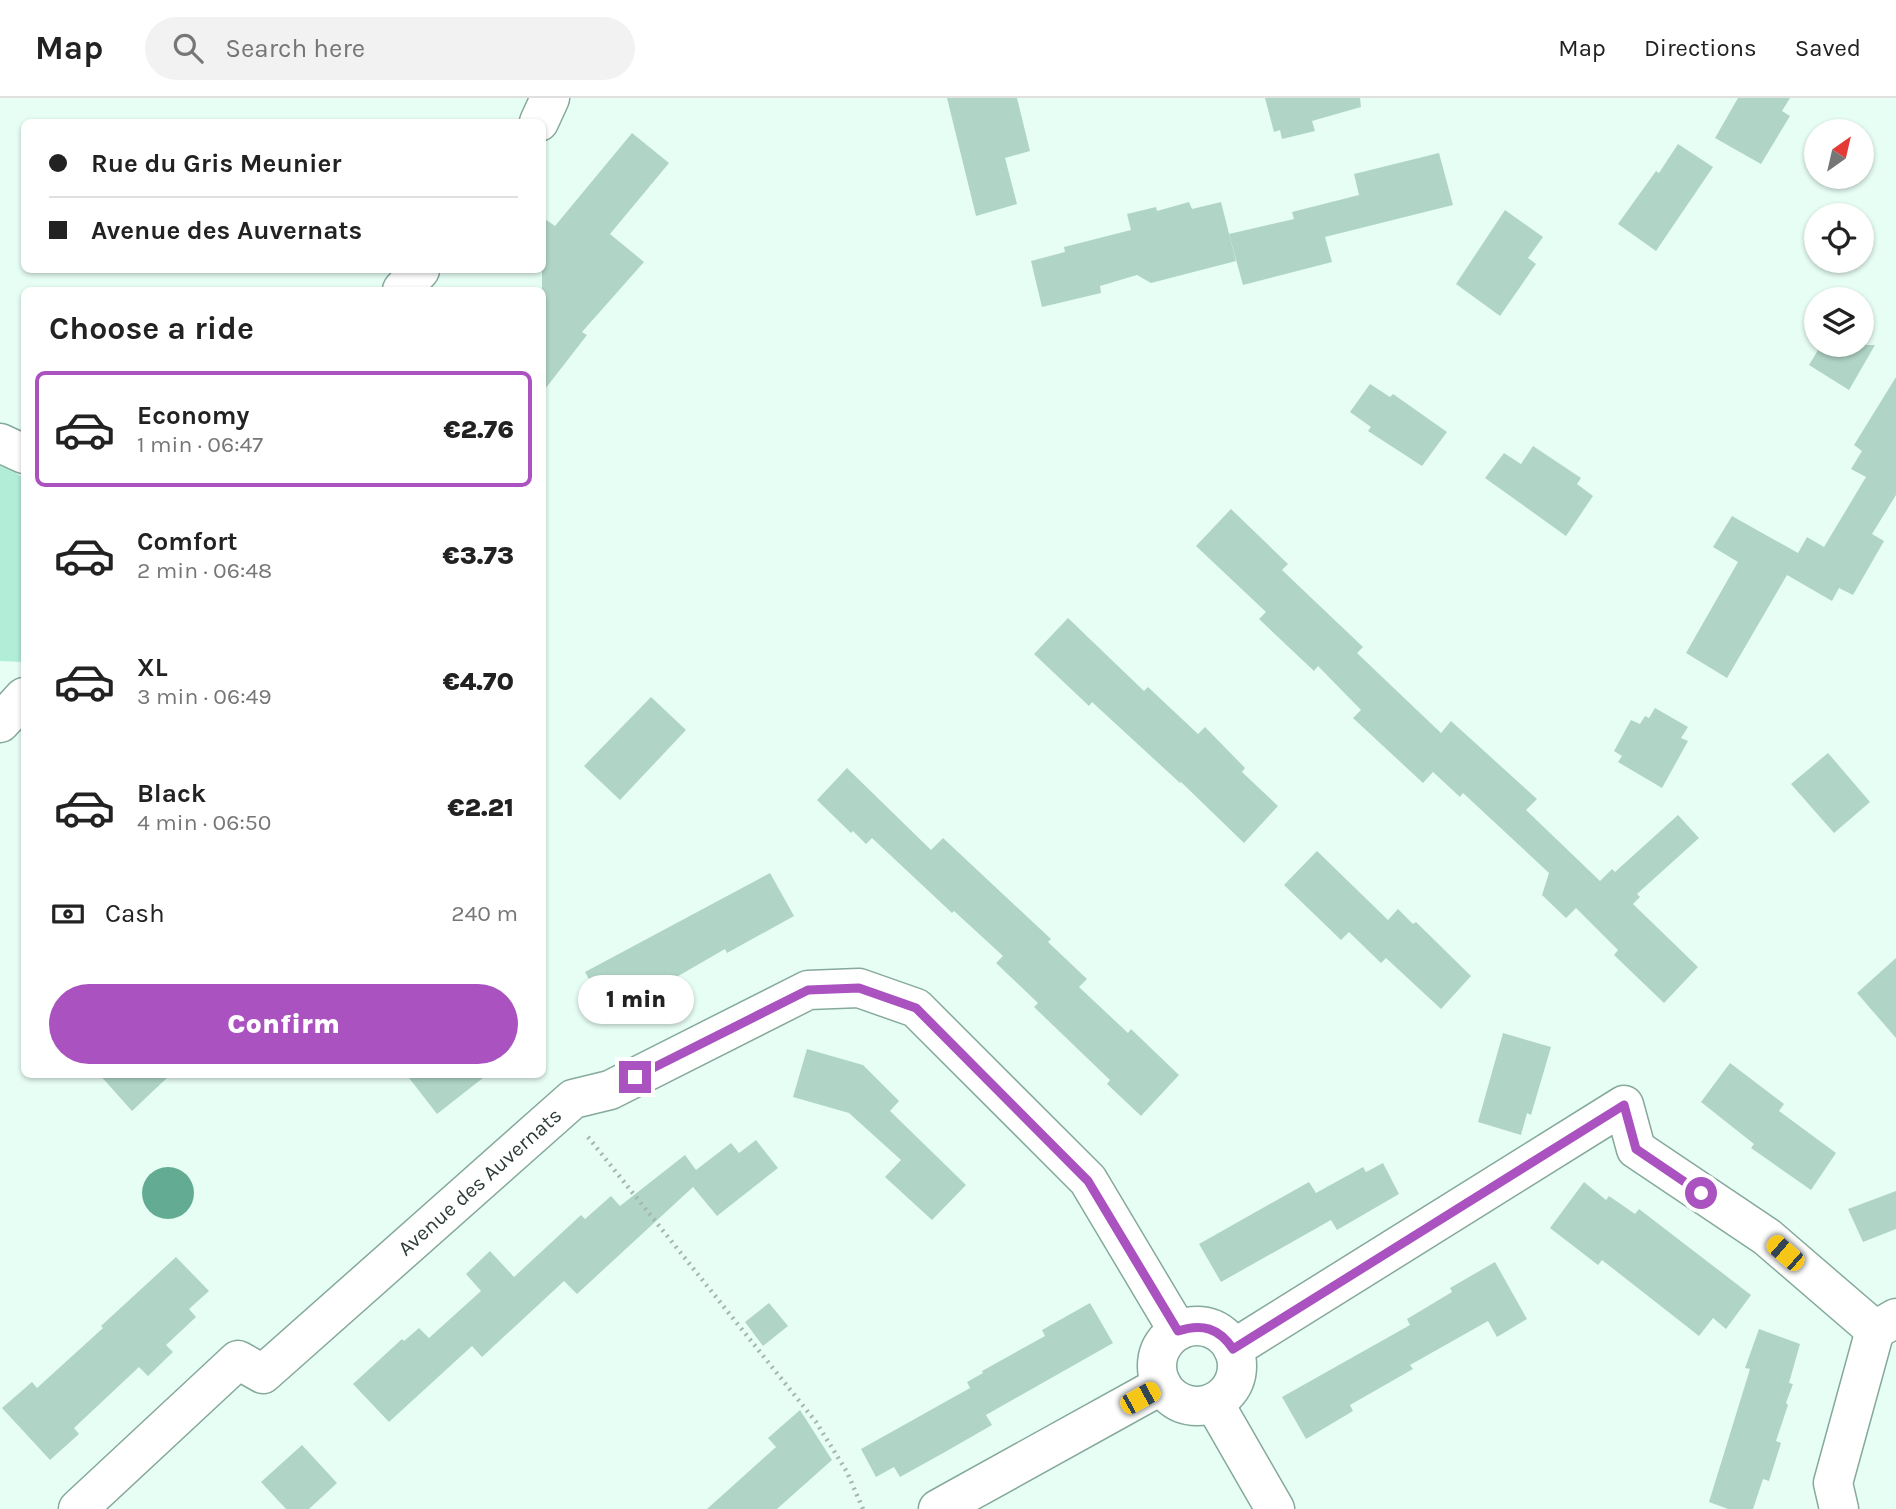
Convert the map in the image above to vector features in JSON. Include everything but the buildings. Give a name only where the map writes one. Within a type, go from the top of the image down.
[{"type":"street","points":[[540,119],[550,98]]},
{"type":"street","points":[[405,287],[417,273]]},
{"type":"street","points":[[0,443],[21,453]]},
{"type":"street","name":"Avenue des Auvernats","points":[[78,1509],[238,1360],[263,1374],[573,1099],[610,1090],[808,990],[859,988],[916,1008],[1088,1181],[1178,1331]]},
{"type":"street","points":[[1233,1349],[1624,1105],[1636,1149],[1767,1237],[1885,1324],[1833,1483],[1839,1509]]},
{"type":"street","points":[[1205,1327],[1216,1331],[1233,1349],[1237,1362],[1232,1386],[1214,1403],[1201,1406],[1175,1400],[1159,1378],[1157,1365],[1160,1351],[1167,1340],[1178,1331],[1205,1327]]},
{"type":"street","points":[[938,1509],[1163,1385]]},
{"type":"street","points":[[1214,1403],[1275,1509]]},
{"type":"path","points":[[564,1107],[816,1422],[847,1472],[863,1509]]},
{"type":"shaded area","points":[[0,464],[21,476],[21,662],[0,661]]},
{"type":"shaded area","points":[[168,1167],[187,1174],[194,1193],[187,1212],[168,1219],[149,1212],[142,1193],[149,1174]]},
{"type":"route","points":[[635,1077],[808,990],[859,988],[916,1008],[1088,1181],[1178,1331],[1205,1327],[1216,1331],[1233,1349],[1624,1105],[1636,1149],[1701,1193]]}]
